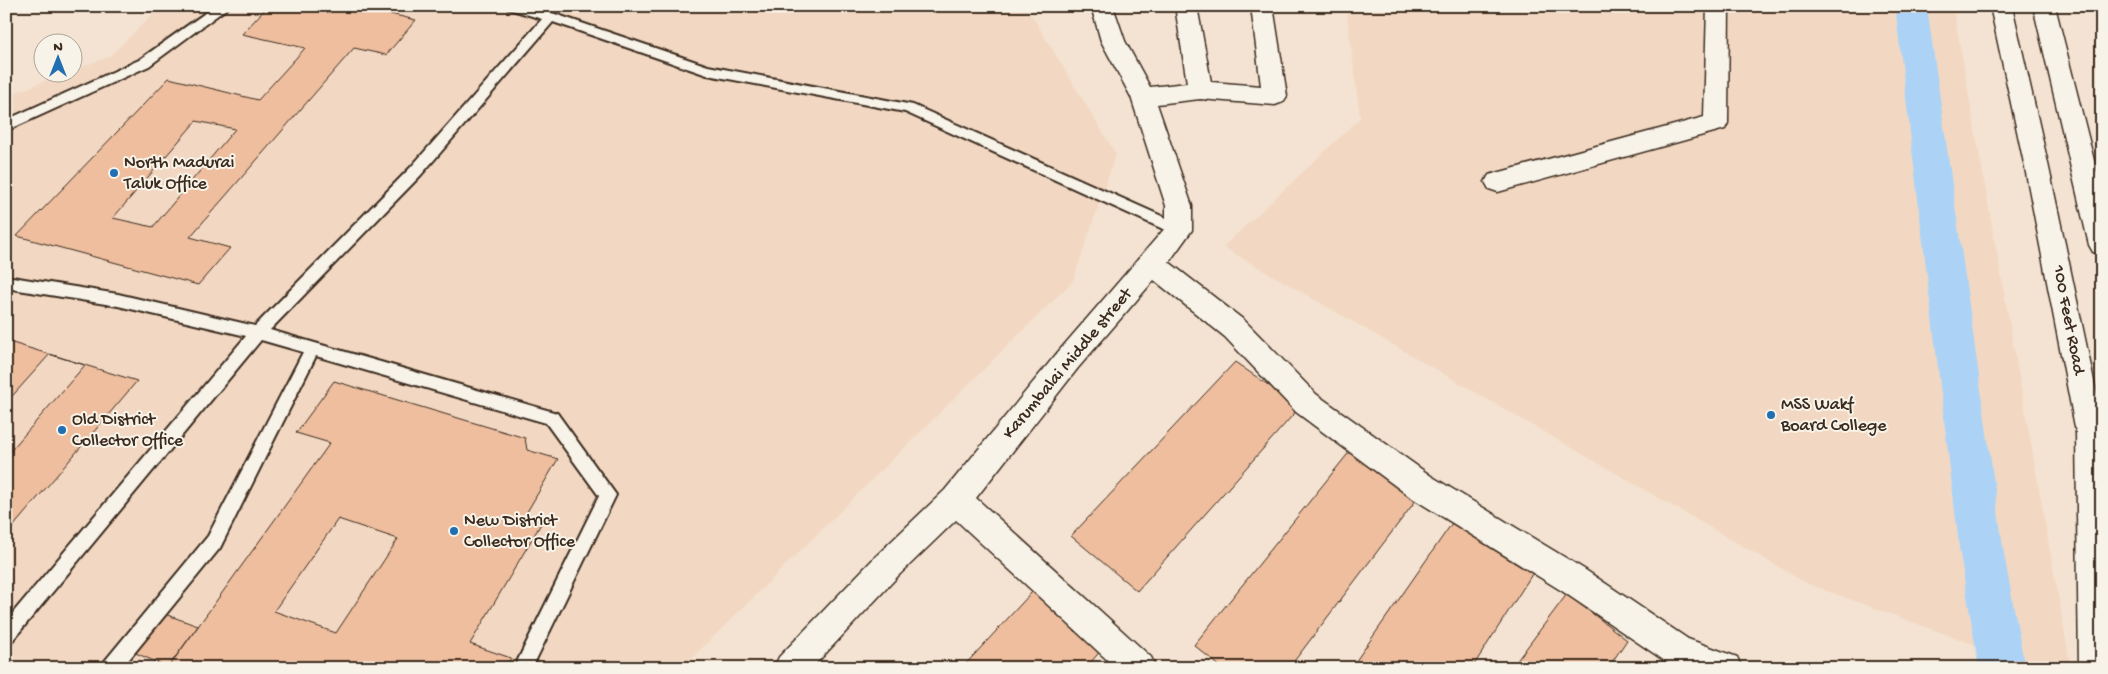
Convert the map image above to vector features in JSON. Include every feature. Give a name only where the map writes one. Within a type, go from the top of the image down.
[{"type":"street","points":[[1102,6],[1113,41],[1142,97],[1179,206],[1179,230]]},
{"type":"street","points":[[1186,6],[1200,90]]},
{"type":"street","points":[[1142,97],[1200,90],[1275,96],[1264,31],[1262,6]]},
{"type":"street","points":[[1498,182],[1716,122],[1718,6]]},
{"type":"street","name":"100 Feet Road","points":[[2001,6],[2037,168],[2090,432],[2095,668]]},
{"type":"street","points":[[2044,6],[2102,245]]},
{"type":"street","name":"Karumbalai Middle street","points":[[790,668],[887,566],[956,500],[1068,360],[1152,264],[1179,230]]},
{"type":"street","points":[[1152,264],[1235,328],[1306,403],[1420,486],[1573,580],[1679,652],[1726,668]]},
{"type":"street","points":[[956,500],[1140,668]]},
{"type":"lane","points":[[6,126],[144,63],[224,6]]},
{"type":"lane","points":[[514,6],[707,70],[908,108],[1179,230]]},
{"type":"lane","points":[[6,635],[258,333],[416,171],[551,17]]},
{"type":"lane","points":[[6,282],[118,300],[258,333],[551,418],[608,495],[523,668]]},
{"type":"lane","points":[[110,668],[214,542],[312,349]]},
{"type":"shaded area","points":[[161,6],[1026,6],[1116,154],[1073,281],[682,668],[6,668],[6,96],[43,82],[82,82],[82,67],[110,56]]},
{"type":"shaded area","name":"MSS Wakf Board College","points":[[1346,6],[1953,6],[2071,668],[2038,668],[1808,584],[1223,247],[1360,118]]},
{"type":"building","name":"North Madurai Taluk Office","points":[[268,6],[356,6],[416,20],[386,55],[354,48],[190,237],[230,248],[198,285],[17,236],[169,78],[258,100],[305,48],[242,34]],"holes":[[[196,121],[235,129],[153,227],[113,218]]]},
{"type":"building","points":[[6,341],[50,354],[6,403]]},
{"type":"building","points":[[1235,362],[1300,407],[1137,591],[1071,536]]},
{"type":"building","name":"Old District Collector Office","points":[[85,365],[137,381],[6,535],[6,456]]},
{"type":"building","name":"New District Collector Office","points":[[334,381],[525,438],[527,450],[558,459],[524,517],[542,522],[470,644],[511,658],[505,668],[246,668],[234,664],[232,668],[168,668],[330,443],[296,433]],"holes":[[[338,519],[398,539],[336,633],[274,611]]]},
{"type":"building","points":[[1355,445],[1423,491],[1289,668],[1222,668],[1194,645]]},
{"type":"building","points":[[1457,516],[1536,568],[1472,668],[1351,668]]},
{"type":"building","points":[[1033,591],[1102,649],[1086,668],[962,668]]},
{"type":"building","points":[[1567,594],[1627,640],[1608,668],[1515,668],[1513,666]]},
{"type":"building","points":[[148,608],[198,626],[168,667],[117,645]]},
{"type":"waterway","points":[[1911,6],[1982,554],[2002,668]]},
{"type":"place","name":"North Madurai Taluk Office","points":[[114,173]]},
{"type":"place","name":"MSS Wakf Board College","points":[[1771,415]]},
{"type":"place","name":"Old District Collector Office","points":[[62,430]]},
{"type":"place","name":"New District Collector Office","points":[[454,531]]}]
